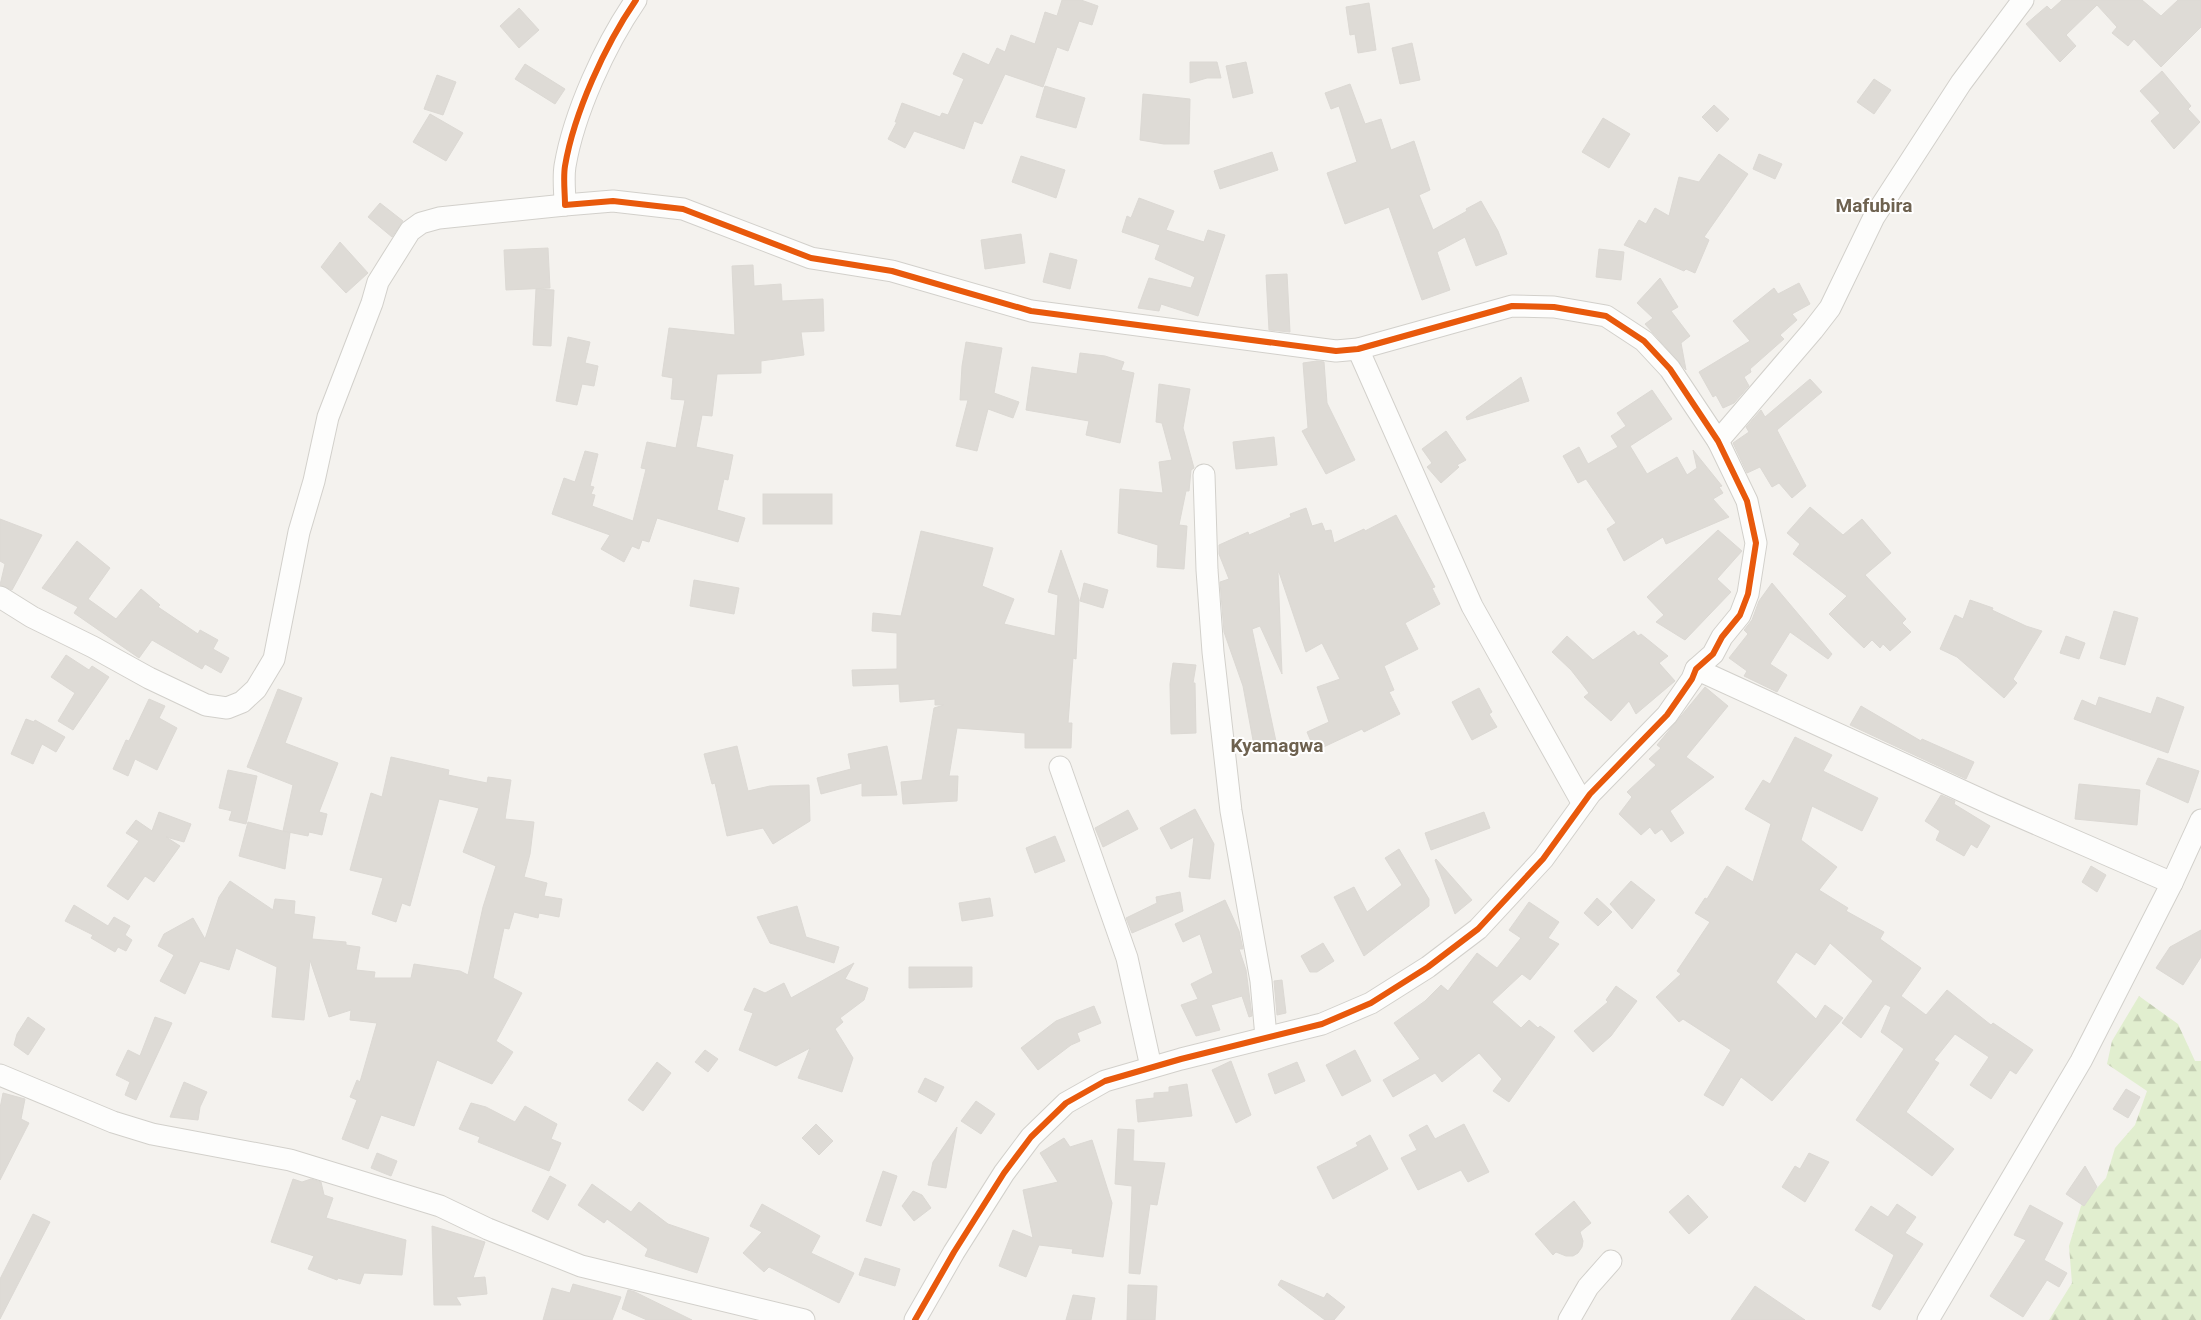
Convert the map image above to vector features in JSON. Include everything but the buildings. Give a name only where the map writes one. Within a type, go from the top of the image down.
[{"type":"street","points":[[565,205],[564,168],[579,110],[623,19],[636,0]]},
{"type":"street","points":[[1718,442],[1830,308],[1874,217],[1961,83],[2022,0]]},
{"type":"street","points":[[0,597],[32,617],[94,647],[149,678],[206,705],[227,708],[242,702],[256,690],[274,659],[299,532],[314,481],[328,417],[372,303],[378,282],[410,231],[421,223],[439,218],[613,201],[683,209],[811,258],[892,271],[1031,311],[1326,350],[1358,349],[1512,306],[1554,307],[1606,316],[1644,341],[1670,369],[1718,442],[1747,501],[1756,543],[1748,594],[1740,614],[1713,654],[1696,669],[1692,679],[1668,715],[1590,794],[1543,859],[1478,929],[1428,967],[1371,1003],[1330,1021],[1105,1080],[1066,1102],[1031,1137],[1004,1173],[964,1236],[915,1320]]},
{"type":"street","points":[[1358,349],[1472,606],[1582,804]]},
{"type":"street","points":[[1204,475],[1206,570],[1213,652],[1231,811],[1261,981],[1266,1037]]},
{"type":"street","points":[[1696,669],[1993,805],[2172,882]]},
{"type":"street","points":[[1060,767],[1127,958],[1151,1067]]},
{"type":"street","points":[[1928,1320],[2081,1061],[2172,882],[2201,820]]},
{"type":"street","points":[[0,1075],[113,1122],[152,1134],[290,1160],[440,1206],[488,1229],[581,1266],[804,1320]]},
{"type":"street","points":[[1569,1320],[1588,1287],[1611,1261]]},
{"type":"green space","points":[[2139,996],[2178,1024],[2195,1061],[2201,1061],[2201,1320],[2049,1320],[2072,1283],[2069,1246],[2081,1206],[2106,1178],[2115,1148],[2135,1125],[2147,1091],[2107,1064],[2112,1041]]},
{"type":"cycle path","points":[[636,0],[602,58],[583,102],[569,145],[565,166],[565,205],[613,201],[683,209],[811,258],[892,271],[1031,311],[1336,351],[1358,349],[1512,306],[1554,307],[1606,316],[1644,341],[1670,369],[1718,441],[1747,501],[1756,543],[1748,594],[1740,615],[1722,637],[1713,654],[1696,669],[1692,679],[1667,715],[1590,794],[1543,859],[1478,929],[1428,967],[1371,1003],[1322,1024],[1181,1059],[1105,1081],[1066,1103],[1031,1137],[1004,1173],[954,1252],[915,1320]]},
{"type":"district","name":"Mafubira","points":[[1874,205]]},
{"type":"district","name":"Kyamagwa","points":[[1277,745]]}]
